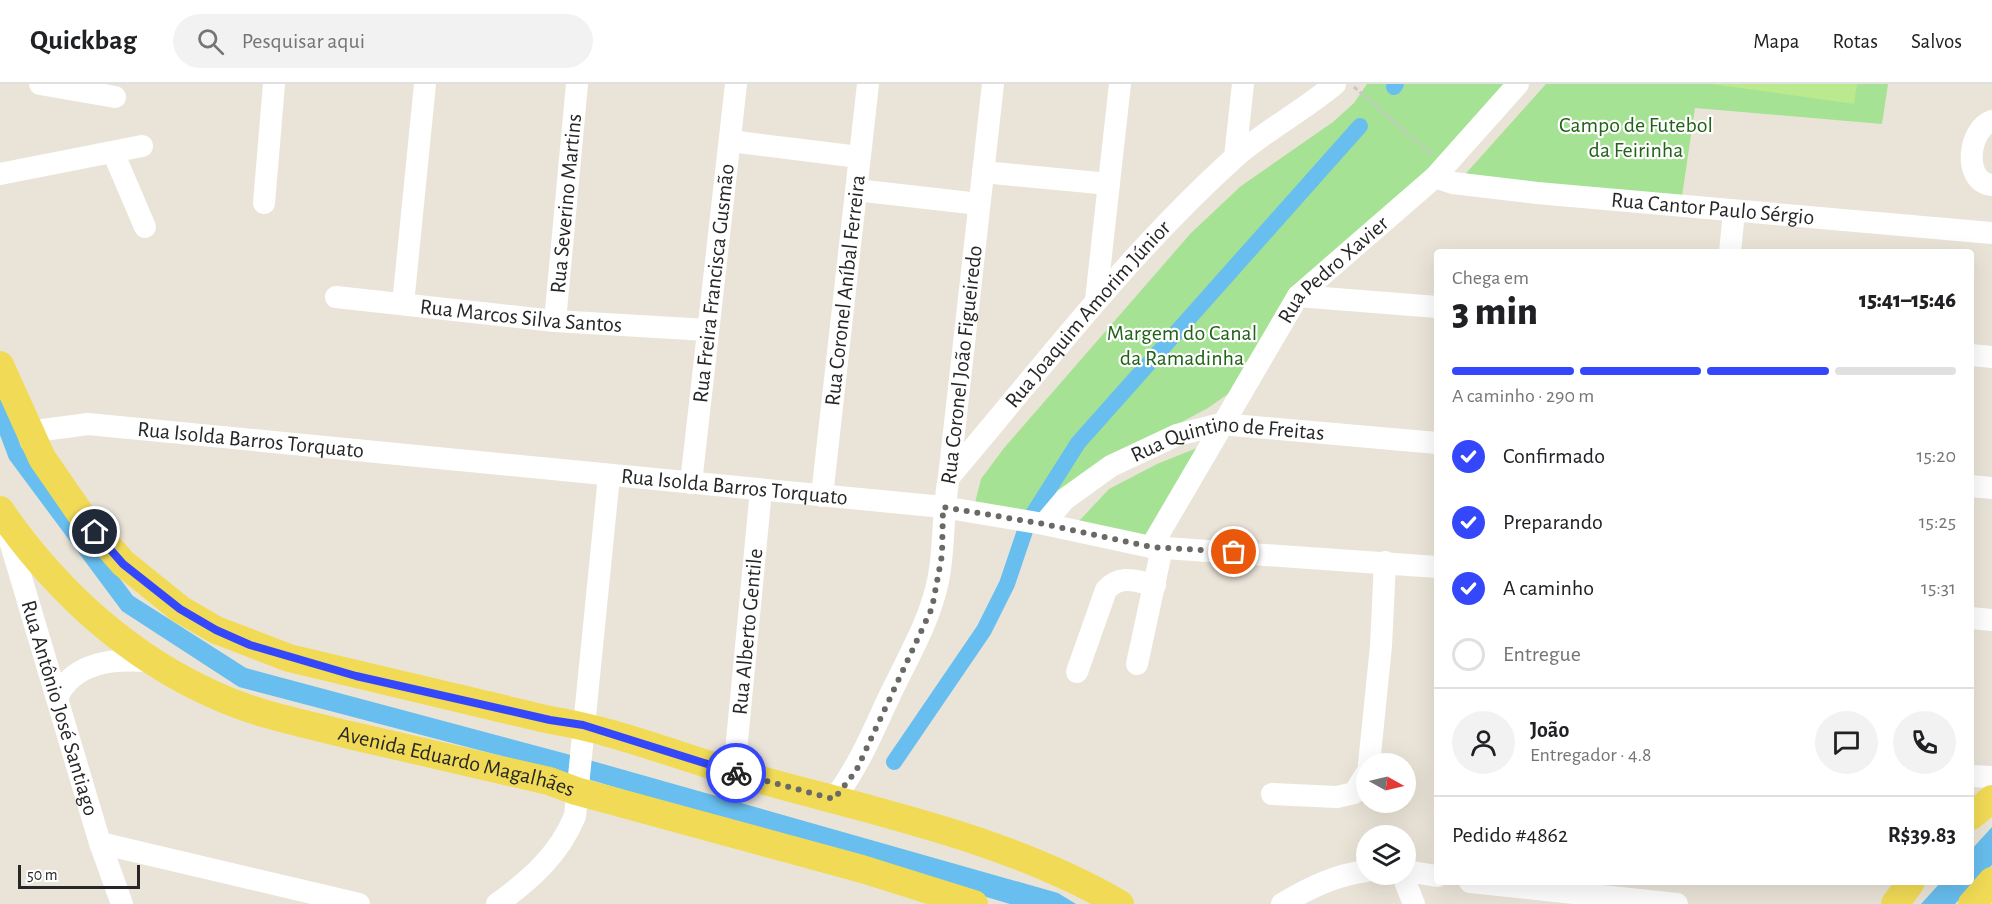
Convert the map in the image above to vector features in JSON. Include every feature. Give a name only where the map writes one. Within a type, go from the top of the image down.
[{"type":"main road","points":[[0,366],[28,432],[42,458],[82,516],[123,564],[180,609],[216,630],[289,658],[356,676],[550,720],[582,733],[834,799],[986,844],[1076,881],[1120,904]]},
{"type":"main road","name":"Avenida Eduardo Magalhães","points":[[0,511],[57,583],[107,628],[154,662],[218,697],[287,720],[577,786],[974,904]]},
{"type":"main road","points":[[1974,814],[1992,799]]},
{"type":"main road","points":[[1972,904],[1992,881]]},
{"type":"main road","points":[[1895,904],[1909,885]]},
{"type":"street","points":[[40,84],[115,98]]},
{"type":"street","points":[[264,203],[274,84]]},
{"type":"street","points":[[403,304],[425,84]]},
{"type":"street","name":"Rua Severino Martins","points":[[555,321],[577,84]]},
{"type":"street","name":"Rua Freira Francisca Gusmão","points":[[691,483],[736,84]]},
{"type":"street","name":"Rua Coronel Aníbal Ferreira","points":[[822,496],[868,84]]},
{"type":"street","name":"Rua Coronel João Figueiredo","points":[[834,799],[856,771],[932,608],[942,555],[943,507],[949,477],[993,84]]},
{"type":"street","points":[[1096,300],[1120,84]]},
{"type":"street","points":[[1235,157],[1243,84]]},
{"type":"street","name":"Rua Joaquim Amorim Júnior","points":[[949,477],[1023,387],[1060,347],[1096,300],[1197,193],[1235,157],[1335,84]]},
{"type":"street","name":"Rua Pedro Xavier","points":[[1156,547],[1221,424],[1298,296],[1440,172],[1518,84]]},
{"type":"street","points":[[1992,120],[1983,125],[1975,138],[1972,168],[1974,176],[1981,183],[1992,185]]},
{"type":"street","points":[[730,141],[859,157]]},
{"type":"street","points":[[0,174],[142,146]]},
{"type":"street","points":[[113,153],[145,227]]},
{"type":"street","points":[[983,172],[1109,184]]},
{"type":"street","name":"Rua Cantor Paulo Sérgio","points":[[1440,172],[1472,186],[1734,212],[1992,233]]},
{"type":"street","points":[[856,190],[979,204]]},
{"type":"street","points":[[1730,249],[1734,212]]},
{"type":"street","points":[[1298,296],[1434,307]]},
{"type":"street","name":"Rua Marcos Silva Santos","points":[[336,297],[555,321],[708,330]]},
{"type":"street","points":[[1974,355],[1992,357]]},
{"type":"street","name":"Rua Isolda Barros Torquato","points":[[28,432],[88,424],[509,463],[609,476],[943,507],[1044,524],[1156,547],[1434,567]]},
{"type":"street","name":"Rua Quintino de Freitas","points":[[1044,524],[1065,499],[1111,466],[1177,435],[1221,424],[1434,443]]},
{"type":"street","points":[[497,904],[550,860],[566,837],[575,816],[609,476]]},
{"type":"street","points":[[1974,486],[1992,488]]},
{"type":"street","name":"Rua Alberto Gentile","points":[[734,772],[761,490]]},
{"type":"street","name":"Rua Antônio José Santiago","points":[[0,511],[100,843],[122,904]]},
{"type":"street","points":[[1137,664],[1155,585],[1156,547]]},
{"type":"street","points":[[1370,753],[1381,646],[1385,562]]},
{"type":"street","points":[[1077,672],[1106,590],[1114,581],[1127,579],[1155,585]]},
{"type":"street","points":[[1974,618],[1992,620]]},
{"type":"street","points":[[57,698],[62,686],[83,669],[116,661],[154,662]]},
{"type":"street","points":[[1974,776],[1992,777]]},
{"type":"street","points":[[1272,794],[1337,797],[1354,793],[1356,790]]},
{"type":"street","points":[[100,843],[359,904]]},
{"type":"street","points":[[1281,904],[1310,887],[1347,873],[1356,872]]},
{"type":"street","points":[[1416,873],[1434,876]]},
{"type":"street","points":[[1406,885],[1414,904]]},
{"type":"street","points":[[1518,885],[1677,904]]},
{"type":"path","points":[[1350,84],[1440,172]]},
{"type":"green space","name":"Margem do Canal da Ramadinha","points":[[1367,84],[1507,84],[1435,163],[1335,253],[1228,394],[1208,408],[1142,443],[1050,514],[975,503],[981,479],[1004,448],[1191,233],[1241,186],[1333,122],[1354,103]]},
{"type":"green space","name":"Campo de Futebol da Feirinha","points":[[1546,84],[1888,84],[1882,124],[1695,108],[1682,196],[1460,180]]},
{"type":"green space","points":[[1712,84],[1857,84],[1854,104]]},
{"type":"green space","points":[[1207,444],[1154,537],[1079,521],[1109,489],[1157,464]]},
{"type":"water","points":[[0,387],[21,447],[133,596],[246,668],[582,758],[1058,893],[1076,904],[1010,904],[577,776],[239,687],[122,611],[9,459],[0,435]]},
{"type":"water","points":[[1992,827],[1992,865],[1974,884],[1974,847]]},
{"type":"water","points":[[1938,885],[1973,885],[1955,904],[1921,904]]},
{"type":"waterway","points":[[894,762],[984,630],[1007,584],[1028,522],[1078,443],[1360,126]]},
{"type":"way so far","points":[[736,773],[834,799],[856,771],[891,694],[920,639],[932,608],[942,555],[943,507],[1044,524],[1151,547],[1234,552]]},
{"type":"route","points":[[95,532],[123,564],[180,609],[216,630],[250,645],[356,676],[550,720],[583,725],[736,773]]}]
